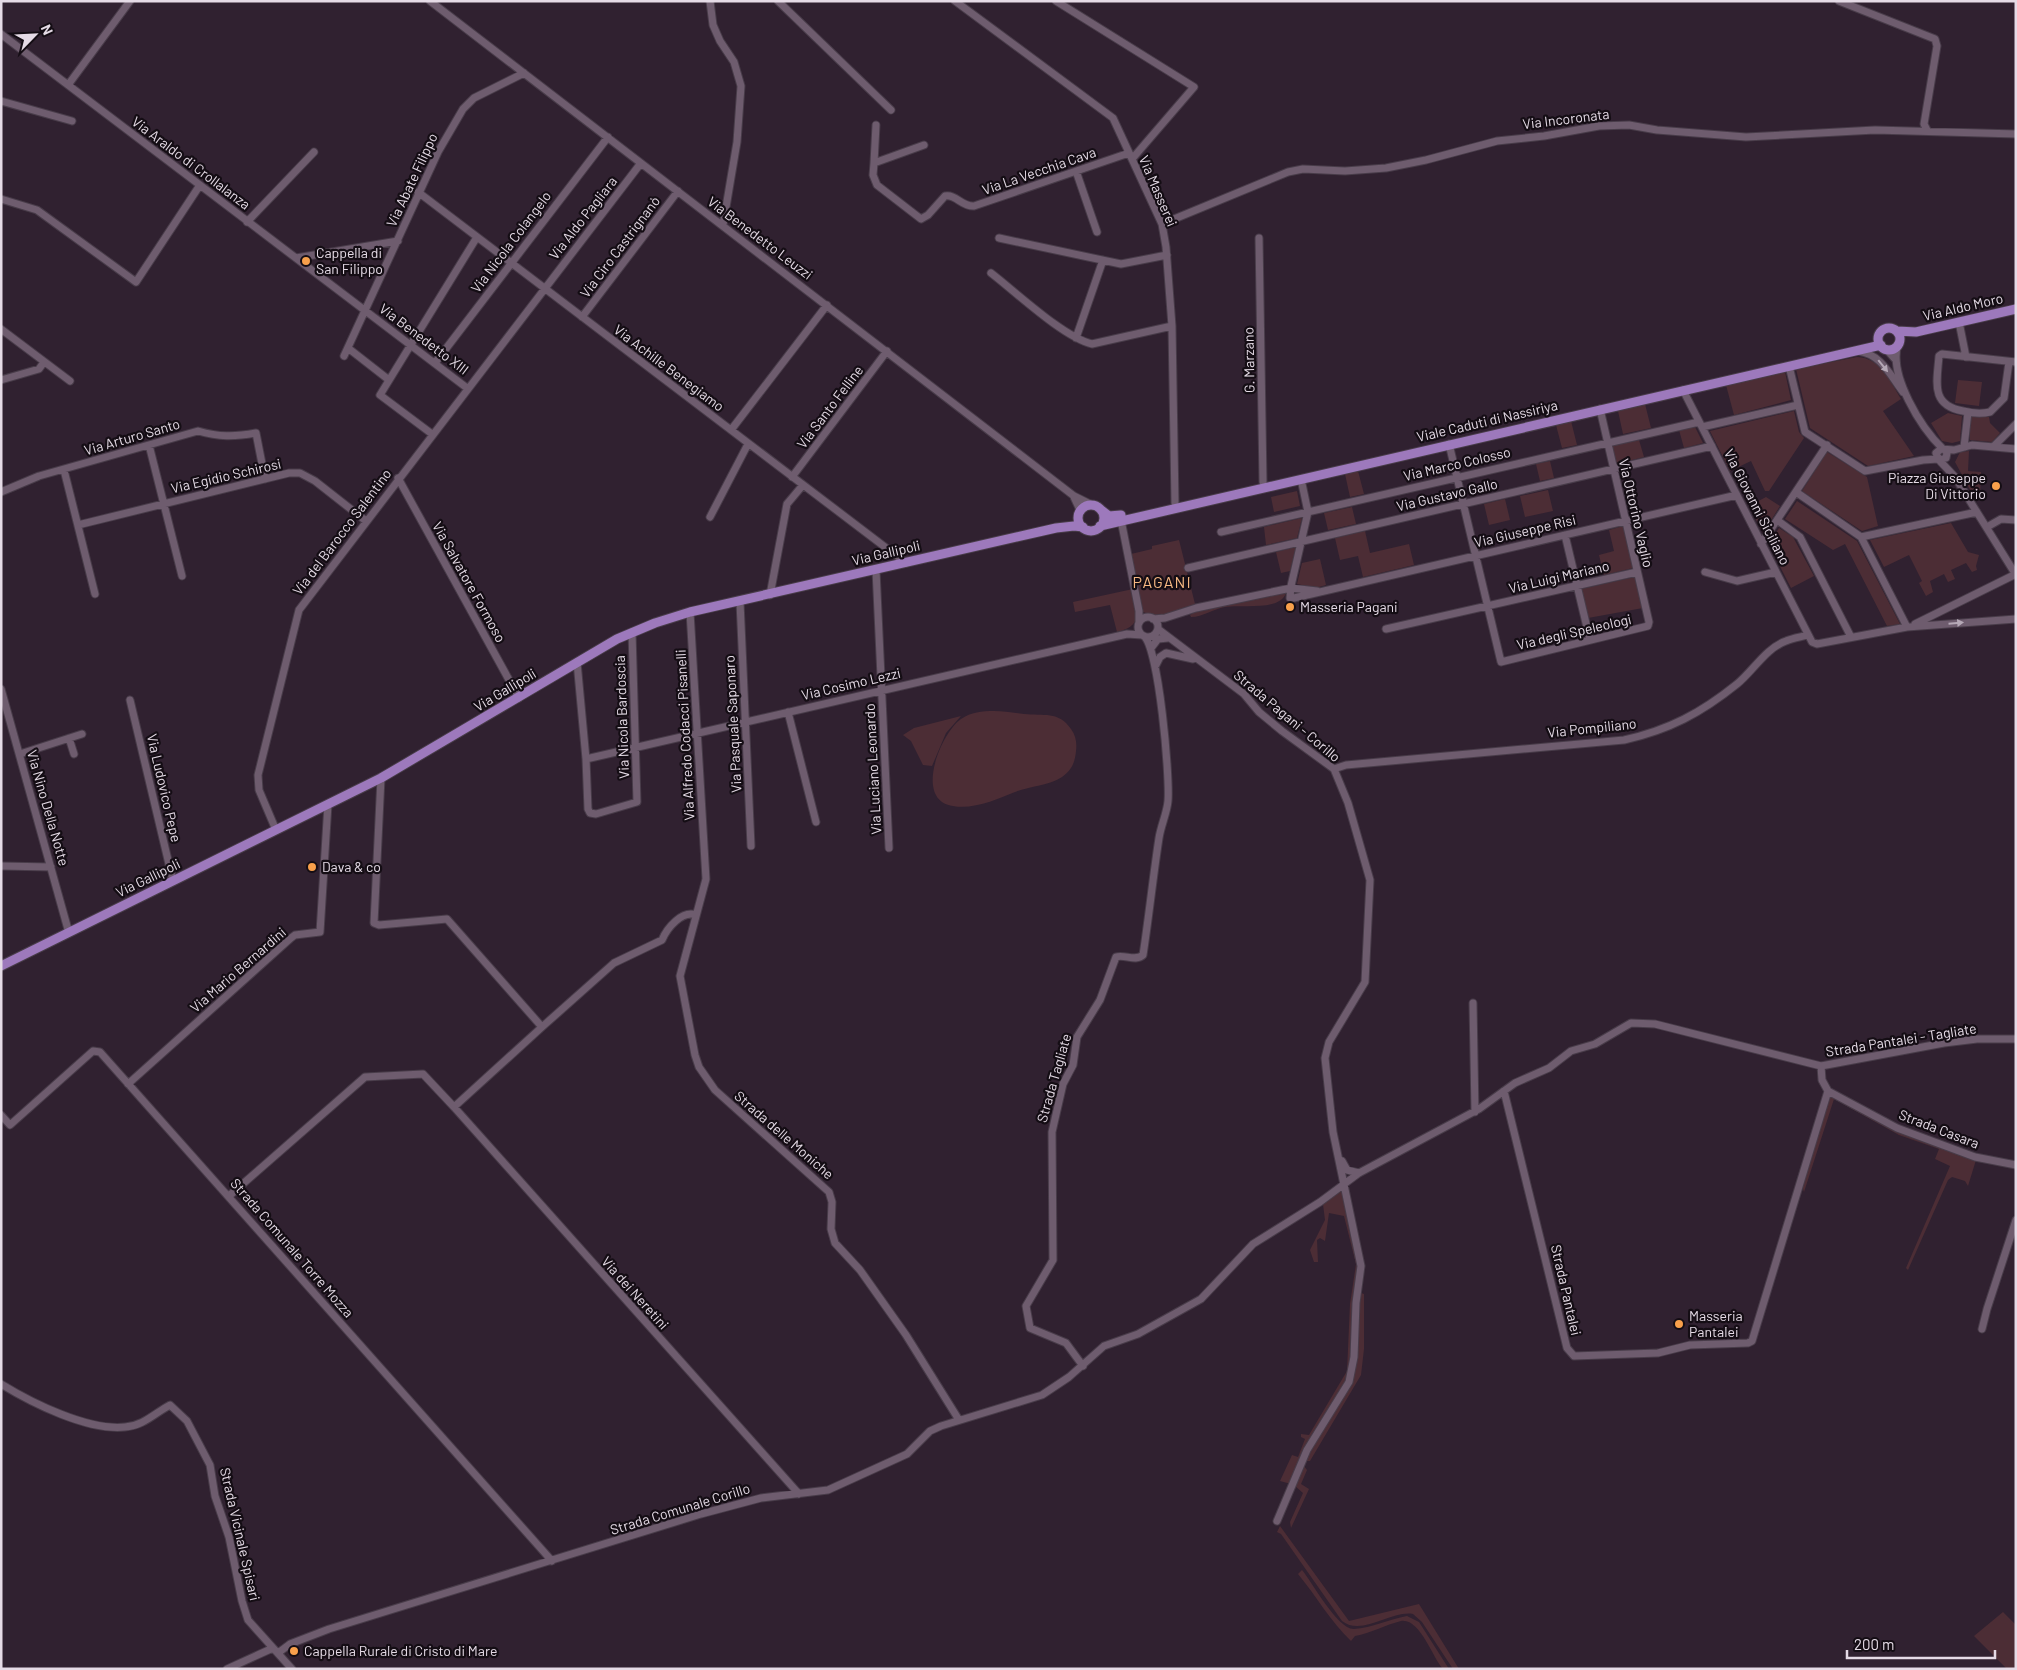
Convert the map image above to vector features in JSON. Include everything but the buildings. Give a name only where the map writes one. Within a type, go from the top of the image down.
[{"type":"main road","name":"Via Aldo Moro","points":[[1897,331],[1916,332],[2016,309]]},
{"type":"main road","points":[[1887,328],[1897,331],[1899,343],[1893,349],[1882,344],[1881,332],[1887,328]]},
{"type":"main road","name":"Via Aldo Moro","points":[[1899,343],[1916,332]]},
{"type":"main road","name":"Viale Caduti di Nassiriya","points":[[1096,507],[1109,516],[1116,516],[1882,344]]},
{"type":"main road","name":"Viale Caduti di Nassiriya","points":[[1100,526],[1882,344]]},
{"type":"main road","points":[[1096,507],[1103,518],[1100,526]]},
{"type":"main road","name":"Via Gallipoli","points":[[1,966],[381,778],[632,632],[690,612],[1056,528],[1071,522],[1079,512],[1096,507]]},
{"type":"main road","points":[[1079,512],[1079,522],[1083,528]]},
{"type":"main road","name":"Via Gallipoli","points":[[1056,528],[1092,530],[1100,526]]},
{"type":"street","points":[[68,85],[130,1]]},
{"type":"street","name":"Via Benedetto Leuzzi","points":[[430,1],[1074,496],[1096,507]]},
{"type":"street","points":[[710,1],[713,25],[720,41],[734,62],[741,86],[737,142],[722,225]]},
{"type":"street","points":[[778,1],[891,110]]},
{"type":"street","name":"Via Masserei","points":[[955,1],[1113,118],[1162,224],[1167,255],[1172,326],[1175,503]]},
{"type":"street","points":[[1056,1],[1194,87],[1130,156]]},
{"type":"street","points":[[1840,1],[1935,39],[1937,46],[1924,124],[1927,130]]},
{"type":"street","name":"Via Araldo di Crollalanza","points":[[1,34],[365,311]]},
{"type":"street","name":"Via Abate Filippo","points":[[344,356],[398,241],[418,192],[438,152],[469,102],[524,73]]},
{"type":"street","points":[[1,101],[72,121]]},
{"type":"street","points":[[876,125],[874,163],[924,145]]},
{"type":"street","name":"Via Incoronata","points":[[1162,224],[1288,172],[1303,169],[1345,171],[1386,168],[1426,160],[1489,142],[1544,136],[1599,126],[1629,125],[1657,130],[1746,137],[1875,130],[2016,134]]},
{"type":"street","name":"Via Nicola Colangelo","points":[[435,363],[608,137]]},
{"type":"street","points":[[247,222],[314,152]]},
{"type":"street","name":"Via La Vecchia Cava","points":[[874,163],[873,176],[877,185],[921,219],[928,215],[945,196],[952,196],[965,204],[974,206],[1076,171],[1130,156]]},
{"type":"street","name":"Via Aldo Pagliara","points":[[544,288],[641,163]]},
{"type":"street","points":[[1076,171],[1097,232]]},
{"type":"street","points":[[1,198],[37,210],[136,282],[200,185]]},
{"type":"street","name":"Via Ciro Castrignanò","points":[[582,318],[678,191]]},
{"type":"street","name":"Via Achille Benegiamo","points":[[418,192],[906,563]]},
{"type":"street","points":[[432,434],[380,395],[477,237]]},
{"type":"street","points":[[999,238],[1120,264],[1167,255]]},
{"type":"street","name":"G. Marzano","points":[[1259,238],[1263,482]]},
{"type":"street","points":[[296,258],[398,241]]},
{"type":"street","points":[[1076,338],[1103,260]]},
{"type":"street","points":[[991,273],[1076,338],[1092,344],[1172,326]]},
{"type":"street","name":"Via del Barocco Salentino","points":[[276,830],[259,790],[258,775],[299,610],[544,288]]},
{"type":"street","points":[[731,430],[827,305]]},
{"type":"street","name":"Via Benedetto XIII","points":[[365,311],[467,388]]},
{"type":"street","points":[[1958,322],[1966,357]]},
{"type":"street","points":[[1,328],[70,382]]},
{"type":"street","points":[[1895,359],[1899,343]]},
{"type":"street","points":[[1882,344],[1895,359],[1905,395]]},
{"type":"street","points":[[348,348],[389,380]]},
{"type":"street","name":"Via Santo Felline","points":[[792,477],[887,351]]},
{"type":"street","points":[[1852,351],[1874,355],[1883,364],[1924,425],[1947,452],[1955,477]]},
{"type":"street","points":[[1942,354],[1966,357],[2012,362],[2002,401],[1987,413],[1949,409],[1940,396],[1936,385],[1939,356],[1942,354]]},
{"type":"street","points":[[1,380],[39,369],[44,362]]},
{"type":"street","points":[[1789,366],[1806,432],[1866,471],[1923,460],[1964,447],[1994,446],[2016,449]]},
{"type":"street","name":"Via Giovanni Siciliano","points":[[1683,390],[1808,635]]},
{"type":"street","name":"Via Marco Colosso","points":[[1221,532],[1608,442],[1798,405]]},
{"type":"street","name":"Via Ottorino Vaglio","points":[[1600,409],[1649,622]]},
{"type":"street","points":[[1964,447],[1968,412]]},
{"type":"street","points":[[1994,446],[2016,424]]},
{"type":"street","points":[[1907,627],[2016,574],[1955,477],[1937,456],[1924,425]]},
{"type":"street","name":"Via Arturo Santo","points":[[1,492],[38,476],[149,447],[198,431],[223,437],[256,433],[265,479]]},
{"type":"street","points":[[710,517],[748,444]]},
{"type":"street","points":[[1449,444],[1488,607]]},
{"type":"street","points":[[1761,544],[1827,445]]},
{"type":"street","name":"Via Gustavo Gallo","points":[[1188,568],[1712,446]]},
{"type":"street","points":[[149,447],[182,576]]},
{"type":"street","points":[[1937,456],[1943,460],[1947,452]]},
{"type":"street","points":[[64,470],[95,594]]},
{"type":"street","name":"Via Egidio Schirosi","points":[[78,525],[300,472],[315,481],[366,521]]},
{"type":"street","name":"Via Salvatore Formoso","points":[[398,478],[518,698]]},
{"type":"street","points":[[1290,588],[1308,512],[1301,479]]},
{"type":"street","points":[[770,595],[787,504],[803,486]]},
{"type":"street","points":[[1796,492],[1862,537],[1907,627]]},
{"type":"street","name":"Via Giuseppe Risi","points":[[1290,588],[1290,598],[1300,598],[1736,495]]},
{"type":"street","name":"Via Benedetto Leuzzi","points":[[1074,496],[1079,512]]},
{"type":"street","points":[[1862,537],[1977,512]]},
{"type":"street","points":[[1987,527],[2001,519],[2016,520]]},
{"type":"street","points":[[1121,520],[1143,636],[1161,635],[1168,638]]},
{"type":"street","points":[[1777,520],[1800,537],[1851,636]]},
{"type":"street","points":[[1565,535],[1590,640]]},
{"type":"street","name":"Via Luciano Leonardo","points":[[876,570],[889,848]]},
{"type":"street","name":"Via Luigi Mariano","points":[[1386,629],[1637,572]]},
{"type":"street","points":[[1705,572],[1737,581],[1776,572]]},
{"type":"street","name":"Via Giuseppe Risi","points":[[1153,619],[1169,618],[1196,608],[1290,588],[1320,592]]},
{"type":"street","name":"Via Pasquale Saponaro","points":[[740,602],[751,846]]},
{"type":"street","name":"Via degli Speleologi","points":[[1488,607],[1501,662],[1645,628],[1649,622]]},
{"type":"street","name":"Via Alfredo Codacci Pisanelli","points":[[690,612],[706,879],[696,914]]},
{"type":"street","name":"Via Giuseppe Risi","points":[[1158,628],[1169,618]]},
{"type":"street","points":[[1141,622],[1153,619]]},
{"type":"street","name":"Strada Pagani - Corillo","points":[[1153,619],[1158,628],[1168,638],[1244,694],[1258,712],[1334,769],[1348,803],[1370,880],[1364,982],[1326,1049],[1326,1076],[1337,1152],[1361,1266],[1352,1373],[1344,1391],[1307,1450],[1277,1522]]},
{"type":"street","points":[[1808,635],[1812,642],[1817,644],[1851,636],[1907,627],[2016,619]]},
{"type":"street","name":"Via Cosimo Lezzi","points":[[586,759],[1121,634],[1141,622]]},
{"type":"street","points":[[1153,636],[1158,628]]},
{"type":"street","name":"Via Nicola Bardoscia","points":[[586,759],[588,809],[590,813],[596,814],[637,802],[632,632]]},
{"type":"street","name":"Via Cosimo Lezzi","points":[[1121,634],[1143,636]]},
{"type":"street","name":"Via Pompiliano","points":[[1334,769],[1346,765],[1624,740],[1645,735],[1672,726],[1704,709],[1738,683],[1776,646],[1784,641],[1808,635]]},
{"type":"street","name":"Strada Tagliate","points":[[1083,1366],[1066,1343],[1030,1328],[1026,1306],[1052,1260],[1052,1132],[1063,1084],[1073,1065],[1077,1037],[1100,1000],[1116,957],[1120,955],[1137,958],[1143,954],[1160,830],[1168,800],[1164,731],[1156,664],[1151,648],[1143,636]]},
{"type":"street","points":[[1151,648],[1158,639],[1168,638]]},
{"type":"street","points":[[1156,664],[1160,657],[1166,653],[1196,660]]},
{"type":"street","points":[[578,662],[586,759]]},
{"type":"street","name":"Via Nino Della Notte","points":[[1,689],[69,933]]},
{"type":"street","name":"Via Ludovico Pepe","points":[[130,700],[173,881]]},
{"type":"street","points":[[788,712],[816,822]]},
{"type":"street","points":[[20,754],[82,734]]},
{"type":"street","points":[[69,738],[74,754]]},
{"type":"street","points":[[381,778],[374,923],[378,925],[447,919],[542,1027]]},
{"type":"street","name":"Via Mario Bernardini","points":[[128,1084],[291,938],[295,935],[320,932],[328,804]]},
{"type":"street","points":[[1,866],[51,867]]},
{"type":"street","points":[[454,1107],[614,962],[662,940],[668,930],[680,918],[692,913],[696,914]]},
{"type":"street","name":"Strada delle Moniche","points":[[696,914],[680,976],[692,1045],[699,1067],[715,1090],[829,1192],[832,1202],[831,1229],[835,1243],[841,1252],[860,1270],[906,1336],[959,1420]]},
{"type":"street","points":[[1473,1003],[1475,1112]]},
{"type":"street","name":"Strada Comunale Corillo","points":[[227,1669],[329,1629],[750,1500],[828,1490],[907,1454],[930,1431],[959,1420],[1042,1395],[1083,1366],[1104,1346],[1138,1334],[1190,1307],[1213,1288],[1252,1244],[1320,1202],[1359,1173],[1475,1112],[1527,1077],[1549,1068],[1571,1051],[1594,1044],[1626,1025],[1636,1022],[1655,1024],[1820,1066]]},
{"type":"street","name":"Strada Pantalei - Tagliate","points":[[1820,1066],[1944,1043],[1977,1039],[2016,1039]]},
{"type":"street","name":"Strada Comunale Torre Mozza","points":[[1,1115],[10,1125],[96,1050],[229,1196],[552,1561]]},
{"type":"street","points":[[1820,1066],[1822,1080],[1828,1091]]},
{"type":"street","name":"Via dei Neretini","points":[[229,1196],[365,1077],[423,1074],[799,1494]]},
{"type":"street","name":"Strada Pantalei","points":[[1504,1091],[1567,1348],[1574,1356],[1658,1353],[1690,1345],[1748,1344],[1752,1341],[1828,1091]]},
{"type":"street","name":"Strada Casara","points":[[1828,1091],[1897,1128],[1975,1157],[2016,1165]]},
{"type":"street","points":[[1337,1152],[1348,1170],[1359,1173]]},
{"type":"street","points":[[1982,1329],[1986,1308],[2016,1220]]},
{"type":"street","name":"Strada Vicinale Spisari","points":[[1,1384],[58,1414],[107,1426],[125,1428],[145,1421],[170,1406],[179,1412],[187,1421],[210,1465],[215,1496],[229,1537],[242,1601],[248,1620],[292,1669]]},
{"type":"shaded area","points":[[1857,357],[1872,361],[1889,378],[1901,399],[1883,411],[1914,456],[1868,466],[1810,428],[1796,369]]},
{"type":"shaded area","points":[[1785,372],[1791,400],[1734,415],[1726,385]]},
{"type":"shaded area","points":[[1958,380],[1982,382],[1979,406],[1955,403]]},
{"type":"shaded area","points":[[1645,404],[1651,428],[1623,434],[1618,411]]},
{"type":"shaded area","points":[[1794,411],[1799,432],[1804,438],[1769,491],[1765,491],[1751,461],[1730,471],[1710,431]]},
{"type":"shaded area","points":[[1948,413],[1962,416],[1960,441],[1952,443],[1942,441],[1931,423]]},
{"type":"shaded area","points":[[1970,417],[1989,417],[1990,423],[2000,433],[1992,442],[1970,440]]},
{"type":"shaded area","points":[[1571,421],[1577,445],[1562,448],[1556,425]]},
{"type":"shaded area","points":[[1695,427],[1703,443],[1684,448],[1679,430]]},
{"type":"shaded area","points":[[1639,440],[1644,457],[1616,464],[1612,446]]},
{"type":"shaded area","points":[[1969,451],[1968,471],[1981,472],[1980,496],[1975,499],[1955,462],[1960,452]]},
{"type":"shaded area","points":[[1827,452],[1867,477],[1878,526],[1862,531],[1802,491]]},
{"type":"shaded area","points":[[1550,461],[1554,478],[1540,481],[1536,464]]},
{"type":"shaded area","points":[[1358,471],[1364,494],[1350,497],[1345,474]]},
{"type":"shaded area","points":[[1548,490],[1553,511],[1525,517],[1520,496]]},
{"type":"shaded area","points":[[1297,491],[1300,506],[1274,512],[1271,497]]},
{"type":"shaded area","points":[[1766,497],[1780,506],[1763,533],[1749,506]]},
{"type":"shaded area","points":[[1505,499],[1510,520],[1489,525],[1484,504]]},
{"type":"shaded area","points":[[1797,501],[1857,541],[1900,624],[1887,626],[1845,544],[1833,550],[1785,519]]},
{"type":"shaded area","points":[[1352,507],[1356,524],[1328,530],[1324,513]]},
{"type":"shaded area","points":[[1302,518],[1297,538],[1266,545],[1264,527]]},
{"type":"shaded area","points":[[1951,523],[1968,552],[1979,555],[1976,566],[1977,570],[1972,572],[1966,563],[1951,570],[1955,579],[1948,582],[1944,574],[1930,581],[1933,592],[1926,596],[1919,583],[1922,581],[1909,555],[1884,567],[1870,540]]},
{"type":"shaded area","points":[[1623,526],[1633,568],[1604,575],[1599,555],[1614,551],[1609,530]]},
{"type":"shaded area","points":[[1779,528],[1793,537],[1814,576],[1791,588],[1769,545]]},
{"type":"shaded area","points":[[1365,531],[1370,553],[1409,544],[1414,565],[1363,577],[1358,556],[1340,560],[1335,538]]},
{"type":"shaded area","points":[[1179,540],[1195,604],[1157,617],[1143,612],[1131,554],[1152,549],[1152,546]]},
{"type":"shaded area","points":[[1296,547],[1290,571],[1281,573],[1276,552]]},
{"type":"shaded area","points":[[1320,559],[1326,585],[1316,588],[1297,584],[1302,563]]},
{"type":"shaded area","points":[[1635,577],[1643,608],[1588,618],[1581,589]]},
{"type":"shaded area","points":[[1133,589],[1137,616],[1135,622],[1126,629],[1117,632],[1110,605],[1075,612],[1073,602]]},
{"type":"shaded area","points":[[1286,593],[1276,603],[1268,605],[1231,606],[1216,609],[1200,616],[1191,617],[1190,615],[1195,612]]},
{"type":"shaded area","points":[[994,711],[1050,716],[1061,719],[1071,729],[1076,740],[1076,755],[1071,769],[1062,777],[1051,782],[985,803],[961,807],[941,801],[935,792],[933,780],[934,766],[946,738],[961,719],[977,712]]},
{"type":"shaded area","points":[[961,716],[946,733],[932,766],[923,765],[911,741],[903,735],[914,728]]},
{"type":"shaded area","points":[[1830,1096],[1951,1152],[1976,1160],[1968,1186],[1965,1181],[1952,1177],[1948,1180],[1908,1270],[1906,1268],[1950,1166],[1935,1159],[1939,1149],[1899,1135],[1834,1099],[1804,1192],[1802,1186]]},
{"type":"shaded area","points":[[1342,1188],[1359,1262],[1351,1375],[1291,1484],[1280,1481],[1292,1455],[1298,1457],[1305,1439],[1301,1437],[1301,1434],[1309,1435],[1347,1371],[1350,1304],[1356,1264],[1344,1216],[1329,1213],[1325,1241],[1320,1238],[1317,1240],[1318,1262],[1314,1262],[1310,1250],[1325,1220],[1323,1204]]},
{"type":"shaded area","points":[[1361,1293],[1364,1294],[1364,1349],[1361,1375],[1310,1461],[1307,1461],[1307,1454],[1347,1388]]},
{"type":"shaded area","points":[[1303,1465],[1307,1470],[1301,1484],[1309,1489],[1291,1528],[1290,1522],[1303,1493],[1295,1486]]},
{"type":"shaded area","points":[[1280,1526],[1349,1621],[1419,1604],[1459,1669],[1453,1669],[1422,1622],[1413,1614],[1404,1614],[1358,1626],[1342,1621],[1281,1534],[1277,1532]]},
{"type":"shaded area","points":[[1302,1570],[1333,1614],[1348,1627],[1354,1629],[1361,1628],[1407,1616],[1419,1622],[1449,1669],[1443,1669],[1420,1632],[1408,1622],[1401,1621],[1355,1636],[1351,1641],[1298,1574]]},
{"type":"shaded area","points":[[2003,1612],[2016,1625],[2016,1669],[2007,1669],[1974,1636]]},
{"type":"place","name":"Cappella di San Filippo","points":[[306,261]]},
{"type":"place","name":"Piazza Giuseppe Di Vittorio","points":[[1996,486]]},
{"type":"place","name":"Masseria Pagani","points":[[1290,607]]},
{"type":"place","name":"Dava & co","points":[[312,867]]},
{"type":"place","name":"Masseria Pantalei","points":[[1679,1324]]},
{"type":"place","name":"Cappella Rurale di Cristo di Mare","points":[[294,1651]]},
{"type":"district","name":"PAGANI","points":[[1162,582]]}]
